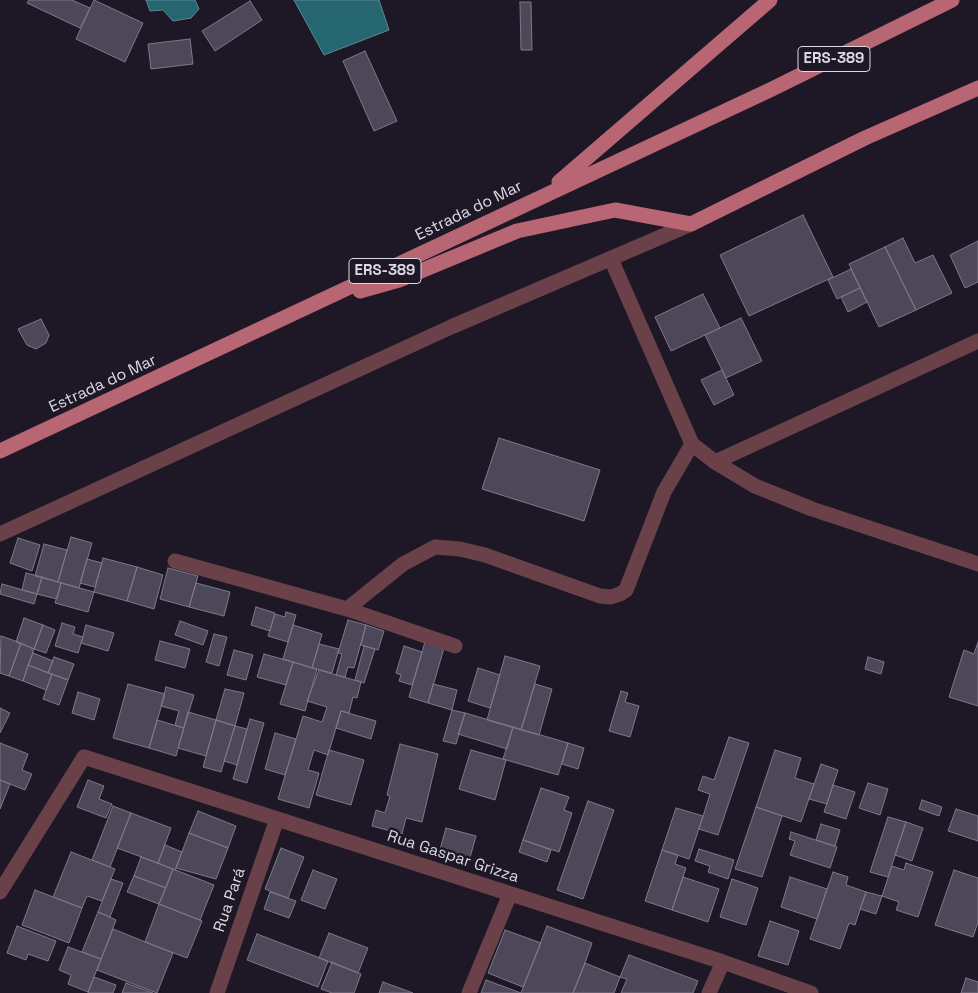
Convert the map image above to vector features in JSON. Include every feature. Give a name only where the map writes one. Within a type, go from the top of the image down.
[{"type":"main road","points":[[546,194],[770,0]]},
{"type":"main road","name":"Estrada do Mar","points":[[0,451],[770,90],[952,0]]},
{"type":"main road","points":[[321,302],[399,280],[517,231],[615,210],[691,224],[865,138],[978,88]]},
{"type":"street","points":[[0,534],[451,327],[611,260],[691,224]]},
{"type":"street","points":[[611,260],[692,444],[715,462],[755,486],[812,509],[978,564]]},
{"type":"street","points":[[715,462],[978,341]]},
{"type":"street","points":[[347,609],[403,564],[435,547],[460,549],[485,555],[600,596],[611,597],[620,594],[626,590],[664,492],[692,444]]},
{"type":"street","points":[[175,561],[347,609],[456,646]]},
{"type":"street","name":"Rua Gaspar Grizza","points":[[0,892],[84,757],[723,962],[811,993]]},
{"type":"street","name":"Rua Pará","points":[[217,993],[277,819]]},
{"type":"street","points":[[469,993],[510,894]]},
{"type":"street","points":[[709,993],[723,962]]},
{"type":"water","points":[[146,0],[195,0],[199,9],[191,18],[173,21],[163,10],[150,11]]},
{"type":"water","points":[[294,0],[379,0],[389,30],[324,55]]},
{"type":"building","points":[[29,0],[72,0],[90,8],[80,28],[27,3]]},
{"type":"building","points":[[94,0],[143,23],[125,62],[76,39]]},
{"type":"building","points":[[250,1],[262,20],[215,51],[202,31]]},
{"type":"building","points":[[520,2],[531,2],[532,50],[521,50]]},
{"type":"building","points":[[190,39],[193,64],[151,69],[148,44]]},
{"type":"building","points":[[365,51],[397,121],[374,131],[343,61]]},
{"type":"building","points":[[803,215],[833,277],[749,316],[720,255]]},
{"type":"building","points":[[903,238],[915,263],[933,255],[952,293],[916,310],[885,247]]},
{"type":"building","points":[[978,241],[978,282],[965,288],[950,255]]},
{"type":"building","points":[[885,247],[916,310],[879,327],[849,264]]},
{"type":"building","points":[[851,269],[860,288],[837,299],[828,280]]},
{"type":"building","points":[[860,288],[867,302],[848,312],[841,297]]},
{"type":"building","points":[[703,294],[720,328],[671,351],[655,317]]},
{"type":"building","points":[[741,318],[762,361],[726,378],[705,335]]},
{"type":"building","points":[[41,319],[49,335],[46,343],[36,349],[27,345],[18,329]]},
{"type":"building","points":[[722,370],[734,395],[714,405],[701,380]]},
{"type":"building","points":[[499,438],[600,470],[584,521],[482,489]]},
{"type":"building","points":[[71,537],[92,543],[79,588],[58,582]]},
{"type":"building","points":[[18,538],[40,545],[32,571],[10,563]]},
{"type":"building","points":[[44,544],[67,550],[58,582],[35,576]]},
{"type":"building","points":[[103,558],[137,567],[127,601],[94,592]]},
{"type":"building","points":[[87,559],[102,563],[95,587],[80,583]]},
{"type":"building","points":[[137,567],[163,575],[154,609],[127,601]]},
{"type":"building","points":[[168,568],[198,576],[189,607],[160,599]]},
{"type":"building","points":[[26,573],[42,577],[37,594],[22,590]]},
{"type":"building","points":[[42,577],[61,583],[57,599],[37,594]]},
{"type":"building","points":[[61,583],[94,592],[88,612],[55,603]]},
{"type":"building","points":[[196,583],[230,592],[224,616],[189,607]]},
{"type":"building","points":[[2,584],[37,594],[34,604],[0,594]]},
{"type":"building","points":[[256,607],[275,613],[270,631],[251,625]]},
{"type":"building","points":[[286,612],[296,615],[288,642],[268,636],[275,614],[285,617]]},
{"type":"building","points":[[24,618],[43,625],[34,649],[16,642]]},
{"type":"building","points":[[348,620],[366,625],[354,668],[348,667],[345,677],[336,675],[342,654],[338,653]]},
{"type":"building","points":[[180,621],[208,631],[203,645],[175,635]]},
{"type":"building","points":[[62,623],[75,627],[73,634],[83,637],[78,653],[55,646]]},
{"type":"building","points":[[43,625],[55,630],[46,653],[34,649]]},
{"type":"building","points":[[86,625],[114,633],[108,651],[81,643]]},
{"type":"building","points":[[293,625],[322,634],[312,668],[283,659]]},
{"type":"building","points":[[366,625],[384,631],[378,650],[361,645]]},
{"type":"building","points":[[214,634],[227,637],[219,666],[206,662]]},
{"type":"building","points":[[1,636],[21,643],[9,676],[0,673]]},
{"type":"building","points":[[160,641],[190,649],[185,668],[155,660]]},
{"type":"building","points":[[425,642],[444,648],[428,703],[409,697]]},
{"type":"building","points":[[978,642],[978,706],[949,697],[964,650],[974,654]]},
{"type":"building","points":[[21,643],[34,649],[23,681],[9,676]]},
{"type":"building","points":[[319,644],[339,649],[332,673],[312,668]]},
{"type":"building","points":[[364,646],[375,649],[364,683],[355,680]]},
{"type":"building","points":[[404,646],[422,652],[412,685],[399,681],[401,675],[396,673]]},
{"type":"building","points":[[234,650],[253,655],[246,680],[227,675]]},
{"type":"building","points":[[33,653],[53,661],[48,673],[28,665]]},
{"type":"building","points":[[264,654],[293,662],[286,685],[257,677]]},
{"type":"building","points":[[505,656],[540,666],[521,730],[487,720]]},
{"type":"building","points":[[54,657],[74,664],[68,680],[48,673]]},
{"type":"building","points":[[868,657],[884,662],[881,674],[865,669]]},
{"type":"building","points":[[293,662],[317,669],[305,711],[280,704]]},
{"type":"building","points":[[28,665],[52,674],[46,690],[23,681]]},
{"type":"building","points":[[478,668],[500,675],[490,708],[468,701]]},
{"type":"building","points":[[319,670],[361,682],[357,698],[353,697],[349,713],[341,711],[328,755],[314,750],[308,770],[319,773],[309,808],[278,799],[303,716],[322,722],[327,707],[307,701]]},
{"type":"building","points":[[52,674],[68,680],[59,705],[43,699]]},
{"type":"building","points":[[128,684],[165,694],[149,748],[113,738]]},
{"type":"building","points":[[433,684],[457,690],[452,710],[428,703]]},
{"type":"building","points":[[535,684],[552,689],[539,735],[521,730]]},
{"type":"building","points":[[166,687],[194,695],[184,728],[175,725],[179,711],[161,706]]},
{"type":"building","points":[[225,689],[244,693],[235,726],[216,720]]},
{"type":"building","points":[[621,691],[628,693],[625,702],[639,706],[630,737],[609,731]]},
{"type":"building","points":[[78,692],[100,699],[94,720],[72,713]]},
{"type":"building","points":[[0,708],[10,713],[0,733]]},
{"type":"building","points":[[452,710],[465,713],[456,744],[443,741]]},
{"type":"building","points":[[341,711],[376,721],[371,739],[336,728]]},
{"type":"building","points":[[188,712],[216,720],[206,756],[178,748]]},
{"type":"building","points":[[465,713],[513,727],[507,749],[458,734]]},
{"type":"building","points":[[250,719],[264,723],[247,783],[233,779]]},
{"type":"building","points":[[157,720],[184,728],[176,756],[149,748]]},
{"type":"building","points":[[216,720],[235,726],[221,772],[203,767]]},
{"type":"building","points":[[235,726],[247,729],[237,765],[224,761]]},
{"type":"building","points":[[513,727],[568,743],[558,775],[503,759]]},
{"type":"building","points":[[275,733],[296,739],[285,775],[265,769]]},
{"type":"building","points":[[729,737],[749,743],[718,835],[699,829],[710,794],[698,790],[703,776],[714,780]]},
{"type":"building","points":[[0,743],[28,754],[22,770],[32,774],[25,790],[0,780]]},
{"type":"building","points":[[568,743],[584,748],[578,769],[562,764]]},
{"type":"building","points":[[400,744],[438,754],[422,822],[406,818],[402,834],[372,826],[376,810],[385,813],[390,796],[387,795]]},
{"type":"building","points":[[329,750],[364,760],[351,805],[316,795]]},
{"type":"building","points":[[471,750],[506,760],[495,800],[459,789]]},
{"type":"building","points":[[775,750],[801,758],[795,778],[814,784],[801,822],[756,807]]},
{"type":"building","points":[[821,764],[838,770],[827,804],[809,799]]},
{"type":"building","points":[[0,780],[10,784],[0,809]]},
{"type":"building","points":[[88,780],[104,786],[99,799],[112,804],[106,818],[77,807]]},
{"type":"building","points":[[868,783],[888,789],[880,815],[859,808]]},
{"type":"building","points":[[833,785],[855,792],[846,819],[824,812]]},
{"type":"building","points":[[541,788],[569,797],[564,810],[572,813],[559,852],[523,840]]},
{"type":"building","points":[[922,800],[942,807],[939,816],[919,809]]},
{"type":"building","points":[[588,801],[614,810],[583,899],[557,890]]},
{"type":"building","points":[[113,806],[131,813],[110,867],[92,860]]},
{"type":"building","points":[[756,807],[782,816],[762,877],[735,869]]},
{"type":"building","points":[[676,808],[703,816],[689,859],[662,850]]},
{"type":"building","points":[[956,809],[978,816],[978,841],[948,831]]},
{"type":"building","points":[[198,811],[236,826],[228,848],[189,833]]},
{"type":"building","points":[[131,813],[171,828],[158,863],[117,848]]},
{"type":"building","points":[[888,817],[906,822],[888,877],[870,872]]},
{"type":"building","points":[[906,822],[923,828],[912,861],[895,855]]},
{"type":"building","points":[[821,824],[840,830],[835,846],[816,840]]},
{"type":"building","points":[[446,828],[476,836],[469,861],[439,853]]},
{"type":"building","points":[[791,832],[837,847],[830,868],[790,855],[795,841],[789,839]]},
{"type":"building","points":[[189,833],[228,848],[216,879],[176,868]]},
{"type":"building","points":[[523,840],[551,850],[547,862],[519,852]]},
{"type":"building","points":[[165,845],[182,852],[175,870],[158,863]]},
{"type":"building","points":[[281,848],[304,857],[288,898],[265,889]]},
{"type":"building","points":[[699,849],[734,860],[728,879],[708,872],[710,866],[695,861]]},
{"type":"building","points":[[662,850],[678,855],[675,864],[686,868],[672,910],[645,901]]},
{"type":"building","points":[[71,852],[115,869],[102,901],[87,896],[82,908],[53,897]]},
{"type":"building","points":[[141,857],[173,869],[166,888],[134,876]]},
{"type":"building","points":[[906,863],[933,872],[918,917],[896,910],[899,902],[882,896],[892,866],[904,870]]},
{"type":"building","points":[[173,869],[214,885],[200,920],[159,904]]},
{"type":"building","points":[[313,870],[337,879],[325,909],[301,900]]},
{"type":"building","points":[[954,870],[978,878],[978,922],[973,937],[935,925]]},
{"type":"building","points":[[833,872],[848,877],[846,885],[866,892],[855,925],[849,923],[840,949],[810,939]]},
{"type":"building","points":[[134,876],[166,888],[159,904],[127,892]]},
{"type":"building","points":[[683,877],[719,889],[708,922],[672,910]]},
{"type":"building","points":[[790,877],[827,889],[817,919],[781,907]]},
{"type":"building","points":[[111,879],[123,883],[110,917],[98,912]]},
{"type":"building","points":[[732,879],[758,888],[746,925],[720,917]]},
{"type":"building","points":[[35,890],[82,908],[69,943],[22,925]]},
{"type":"building","points":[[270,892],[296,901],[289,918],[264,909]]},
{"type":"building","points":[[866,892],[882,896],[876,914],[860,909]]},
{"type":"building","points":[[159,904],[202,921],[187,958],[145,942]]},
{"type":"building","points":[[98,912],[116,920],[101,959],[82,952]]},
{"type":"building","points":[[770,921],[799,931],[788,965],[758,956]]},
{"type":"building","points":[[17,926],[56,941],[48,961],[28,954],[26,960],[7,953]]},
{"type":"building","points":[[547,926],[592,943],[585,963],[573,993],[521,993]]},
{"type":"building","points":[[113,929],[173,953],[157,993],[97,970]]},
{"type":"building","points":[[505,930],[541,943],[523,987],[488,973]]},
{"type":"building","points":[[329,933],[368,948],[358,973],[319,958]]},
{"type":"building","points":[[257,934],[328,961],[318,987],[247,960]]},
{"type":"building","points":[[68,947],[101,959],[88,992],[68,984],[71,975],[59,970]]},
{"type":"building","points":[[629,955],[698,981],[693,993],[621,993],[627,979],[620,977]]},
{"type":"building","points":[[332,962],[361,974],[354,993],[332,993],[321,989]]},
{"type":"building","points":[[585,963],[620,977],[614,993],[573,993]]},
{"type":"building","points":[[94,977],[116,985],[113,993],[88,993]]},
{"type":"building","points":[[966,978],[978,982],[978,993],[961,993]]},
{"type":"building","points":[[486,980],[521,993],[481,993]]},
{"type":"building","points":[[383,982],[413,993],[379,993]]},
{"type":"building","points":[[126,983],[153,993],[122,993]]}]
